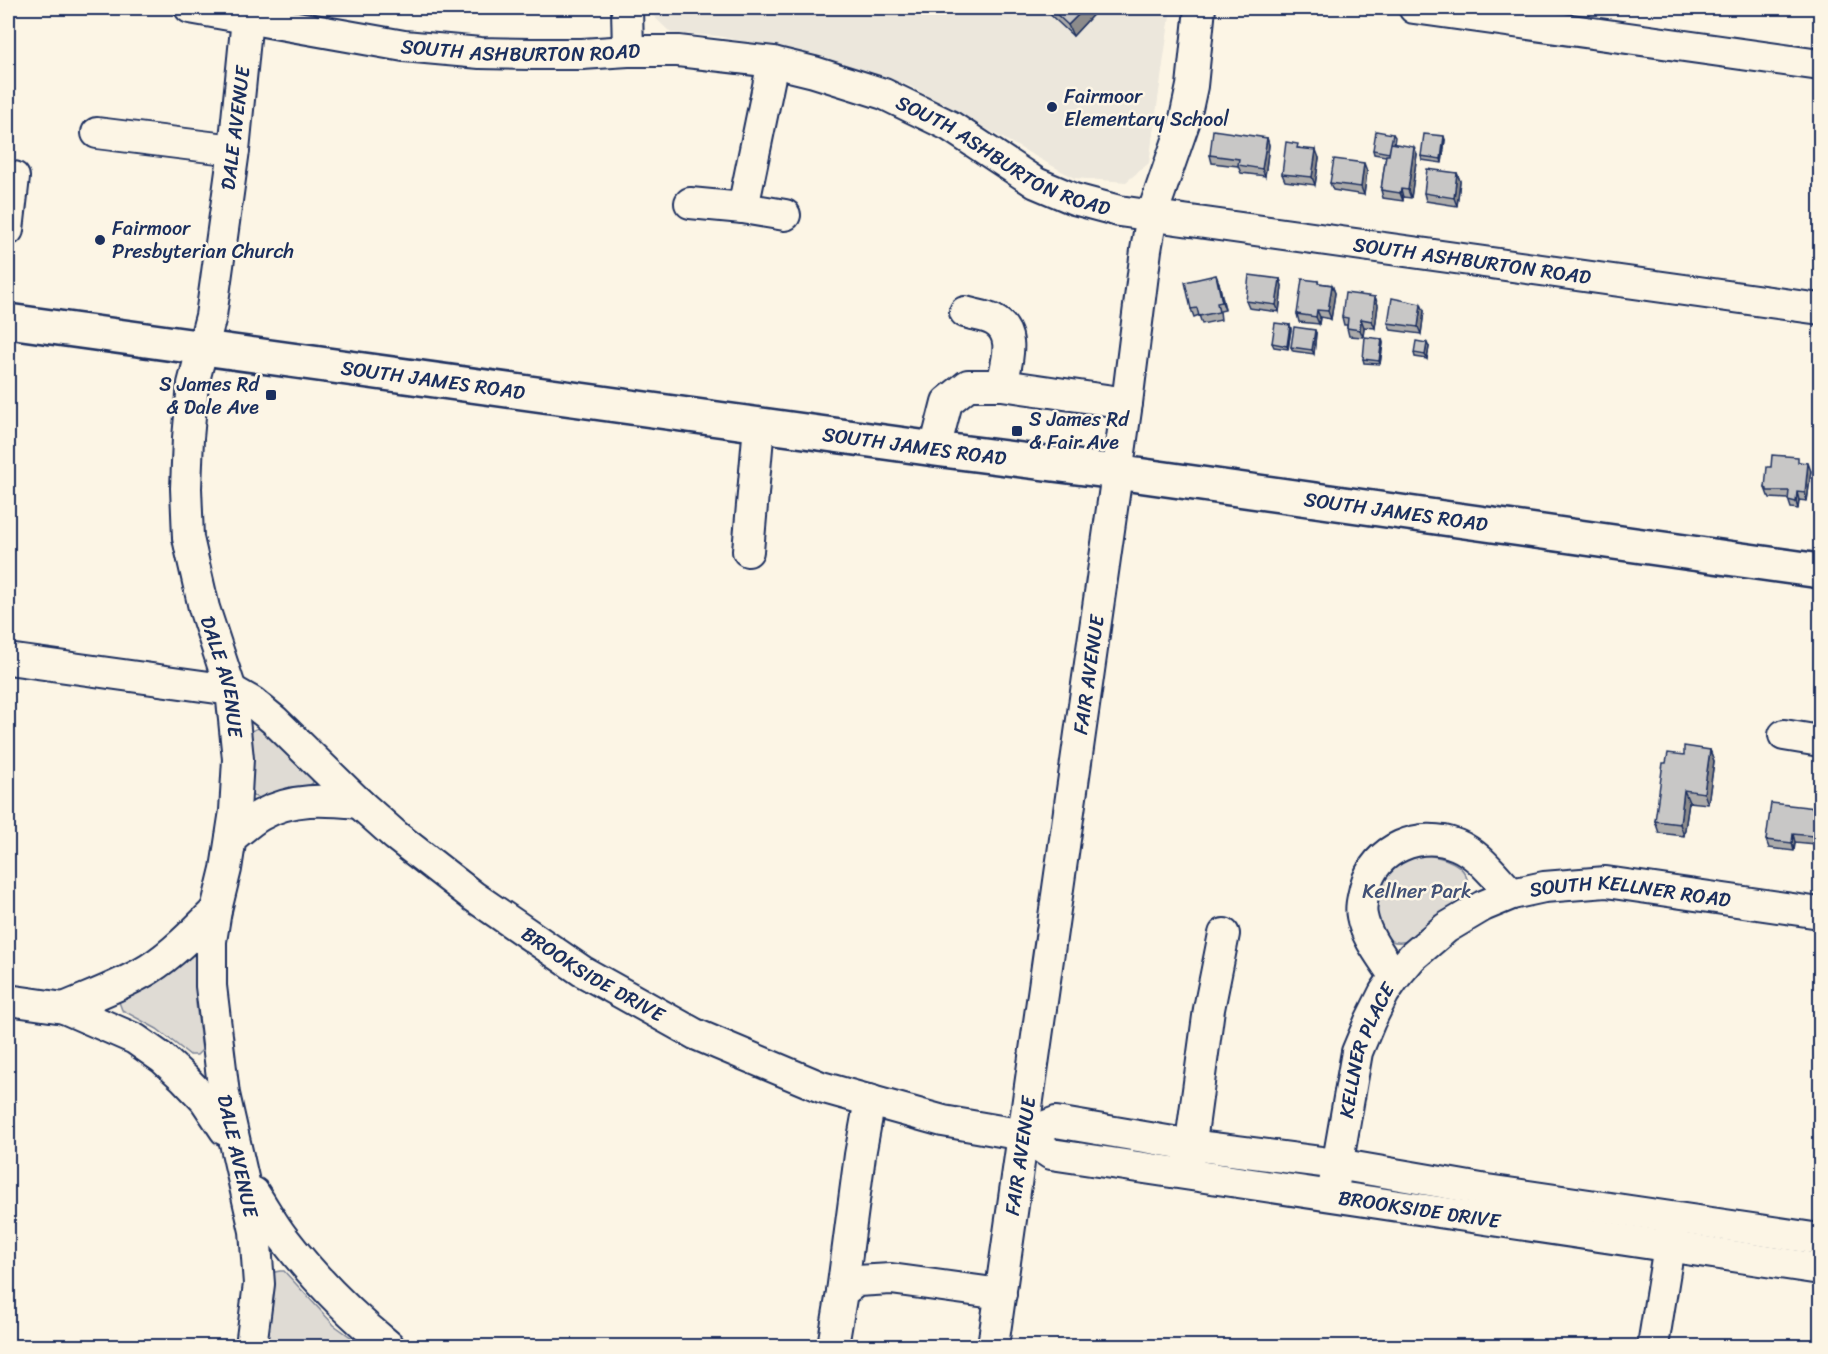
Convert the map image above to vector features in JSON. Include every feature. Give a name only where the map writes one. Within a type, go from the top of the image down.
[{"type":"main road","name":"SOUTH JAMES ROAD","points":[[8,321],[1116,472],[1821,572]]},
{"type":"street","name":"SOUTH ASHBURTON ROAD","points":[[190,8],[248,12],[404,46],[500,54],[678,51],[773,62],[884,94],[950,126],[1036,183],[1074,199],[1119,211],[1821,309]]},
{"type":"street","points":[[627,8],[628,51]]},
{"type":"street","name":"FAIR AVENUE","points":[[993,1347],[1152,216],[1184,123],[1192,86],[1200,8]]},
{"type":"street","points":[[1414,8],[1821,64]]},
{"type":"street","name":"DALE AVENUE","points":[[248,12],[234,150],[211,316],[193,384],[186,488],[188,538],[204,608],[231,690],[238,759],[231,838],[211,941],[211,986],[224,1094],[255,1231],[259,1284],[251,1347]]},
{"type":"street","points":[[743,208],[773,62]]},
{"type":"street","points":[[97,132],[234,150]]},
{"type":"street","points":[[8,176],[14,177],[8,230]]},
{"type":"street","points":[[690,203],[786,215]]},
{"type":"street","points":[[965,312],[992,320],[1004,327],[1009,340],[1002,386]]},
{"type":"street","points":[[935,449],[947,402],[968,385],[1002,386],[1127,403]]},
{"type":"street","points":[[748,551],[759,425]]},
{"type":"street","points":[[8,659],[231,690]]},
{"type":"street","name":"BROOKSIDE DRIVE","points":[[231,690],[252,702],[274,720],[396,836],[473,896],[582,971],[695,1034],[821,1087],[943,1121],[1023,1135],[1051,1154],[1187,1176],[1482,1218],[1671,1232],[1821,1239]]},
{"type":"street","points":[[1784,735],[1821,741]]},
{"type":"street","points":[[231,838],[261,815],[285,804],[318,799],[359,803]]},
{"type":"street","points":[[1395,977],[1376,949],[1361,915],[1366,882],[1382,858],[1396,848],[1412,841],[1425,839],[1459,845],[1476,856],[1512,894]]},
{"type":"street","name":"SOUTH KELLNER ROAD","points":[[1446,928],[1483,906],[1512,894],[1544,887],[1606,882],[1821,913]]},
{"type":"street","points":[[64,1008],[150,969],[188,938],[216,910]]},
{"type":"street","name":"KELLNER PLACE","points":[[1333,1196],[1357,1052],[1370,1022],[1395,977],[1412,957],[1446,928]]},
{"type":"street","points":[[1187,1176],[1209,1009],[1224,934]]},
{"type":"street","points":[[8,1000],[64,1008],[135,1039],[162,1058],[205,1100],[230,1138],[254,1192],[283,1238],[318,1280],[389,1347]]},
{"type":"street","points":[[833,1347],[870,1100]]},
{"type":"street","name":"BROOKSIDE DRIVE","points":[[1023,1135],[1056,1122],[1191,1145],[1337,1164],[1487,1190],[1821,1269]]},
{"type":"street","points":[[1482,1218],[1487,1190]]},
{"type":"street","points":[[1653,1347],[1671,1232]]},
{"type":"street","points":[[842,1292],[857,1281],[891,1279],[1001,1294]]},
{"type":"shaded area","name":"Fairmoor Elementary School","points":[[645,8],[1171,8],[1149,163],[1126,182],[1074,178],[908,85],[803,55],[718,36],[671,33]]},
{"type":"green space","points":[[258,728],[263,729],[312,778],[313,783],[308,786],[290,787],[260,798],[253,796],[249,790],[248,736],[251,731]]},
{"type":"green space","name":"Kellner Park","points":[[1421,855],[1446,859],[1460,867],[1465,873],[1468,890],[1458,904],[1410,940],[1395,942],[1383,935],[1379,929],[1374,914],[1374,902],[1383,879],[1391,869],[1403,861]]},
{"type":"green space","points":[[193,954],[197,960],[196,1003],[202,1050],[197,1055],[190,1055],[157,1029],[122,1010],[119,1002],[123,997],[186,956]]},
{"type":"green space","points":[[284,1271],[334,1325],[363,1346],[263,1346],[272,1275],[275,1272]]},
{"type":"building","points":[[1050,8],[1085,8],[1068,25]]},
{"type":"building","points":[[1213,130],[1267,138],[1262,169],[1238,165],[1239,159],[1210,155]]},
{"type":"building","points":[[1376,131],[1393,134],[1389,153],[1373,150]]},
{"type":"building","points":[[1424,134],[1444,136],[1441,159],[1421,156]]},
{"type":"building","points":[[1286,142],[1298,144],[1297,148],[1316,150],[1312,177],[1282,174]]},
{"type":"building","points":[[1391,143],[1414,147],[1408,190],[1401,189],[1400,193],[1381,190],[1386,155],[1389,155]]},
{"type":"building","points":[[1334,159],[1364,163],[1361,187],[1330,183]]},
{"type":"building","points":[[1427,169],[1457,173],[1454,198],[1424,193]]},
{"type":"building","points":[[1216,275],[1222,302],[1217,303],[1219,312],[1199,316],[1197,308],[1191,309],[1185,282]]},
{"type":"building","points":[[1249,275],[1280,279],[1276,305],[1246,301]]},
{"type":"building","points":[[1302,279],[1332,285],[1328,311],[1317,310],[1316,317],[1297,314]]},
{"type":"building","points":[[1345,293],[1375,297],[1372,321],[1361,319],[1360,330],[1347,328],[1348,318],[1342,317]]},
{"type":"building","points":[[1392,298],[1421,304],[1418,327],[1388,323]]},
{"type":"building","points":[[1275,323],[1290,325],[1287,346],[1272,343]]},
{"type":"building","points":[[1294,327],[1315,330],[1312,350],[1291,347]]},
{"type":"building","points":[[1365,337],[1382,339],[1379,361],[1363,359]]},
{"type":"building","points":[[1416,341],[1427,343],[1425,355],[1414,353]]},
{"type":"building","points":[[1819,354],[1821,355],[1821,381],[1820,378],[1816,378]]},
{"type":"building","points":[[1772,455],[1798,457],[1798,462],[1808,463],[1805,493],[1797,492],[1796,502],[1788,500],[1789,491],[1767,491],[1765,488],[1767,467],[1771,467]]},
{"type":"building","points":[[1684,746],[1710,750],[1704,793],[1684,790],[1680,824],[1655,821],[1663,763],[1666,763],[1668,753],[1684,755]]},
{"type":"building","points":[[1771,803],[1816,808],[1813,836],[1793,834],[1792,843],[1766,840]]},
{"type":"place","name":"Fairmoor Elementary School","points":[[1052,107]]},
{"type":"place","name":"Fairmoor Presbyterian Church","points":[[100,240]]},
{"type":"place","name":"S James Rd & Dale Ave","points":[[271,395]]},
{"type":"place","name":"S James Rd & Fair Ave","points":[[1017,431]]}]
